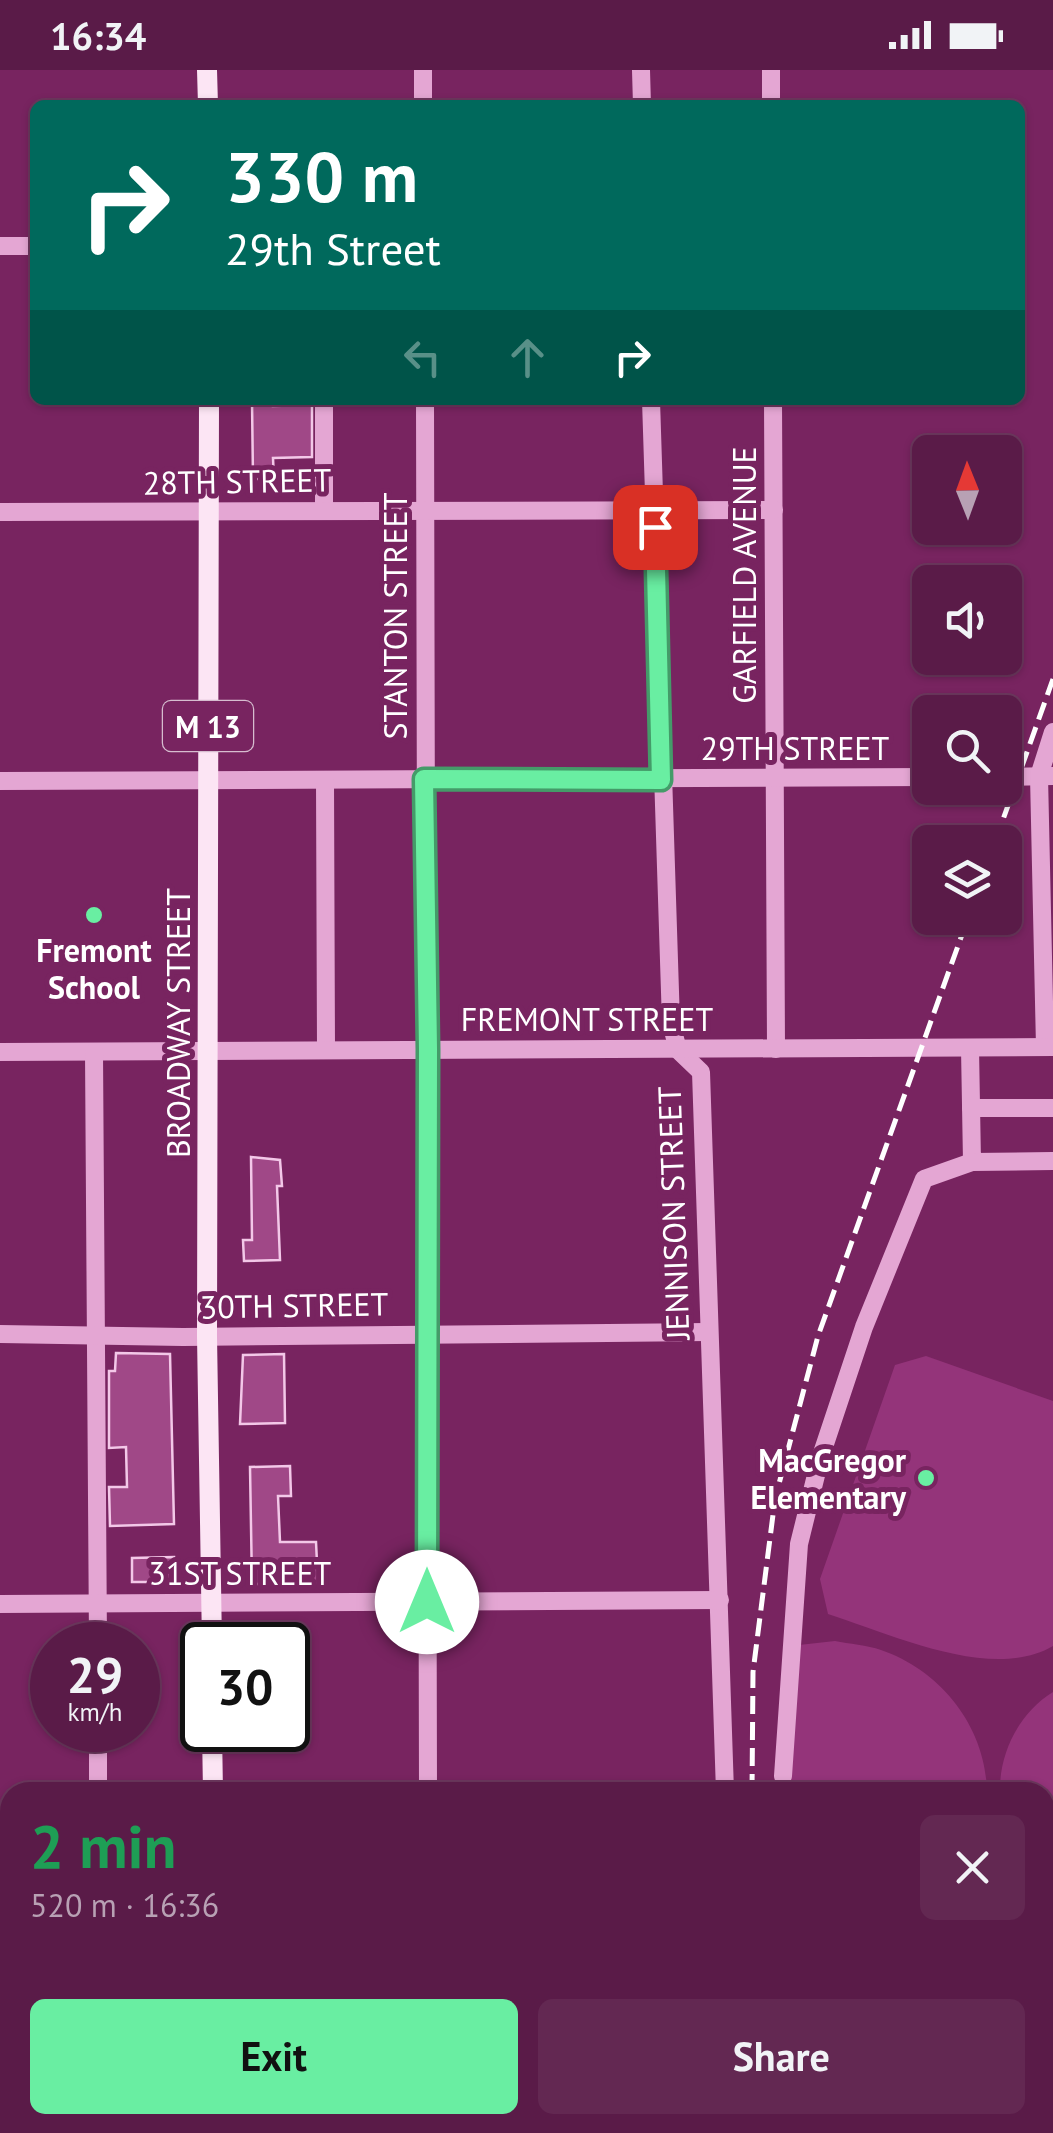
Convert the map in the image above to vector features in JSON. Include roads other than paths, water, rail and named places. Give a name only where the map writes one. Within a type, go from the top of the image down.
[{"type":"main road","points":[[207,70],[208,100]]},
{"type":"main road","name":"BROADWAY STREET","points":[[209,405],[207,1336],[212,1622]]},
{"type":"main road","points":[[212,1752],[213,1782]]},
{"type":"street","points":[[423,70],[423,100]]},
{"type":"street","points":[[641,70],[642,100]]},
{"type":"street","points":[[771,70],[771,100]]},
{"type":"street","points":[[0,246],[30,246]]},
{"type":"street","points":[[324,405],[324,510]]},
{"type":"street","name":"STANTON STREET","points":[[425,405],[428,1782]]},
{"type":"street","name":"JENNISON STREET","points":[[651,405],[671,1022],[678,1050],[700,1072],[724,1782]]},
{"type":"street","name":"GARFIELD AVENUE","points":[[773,405],[776,1050]]},
{"type":"street","name":"28TH STREET","points":[[0,512],[774,510]]},
{"type":"street","points":[[1049,1048],[1046,776],[1053,732]]},
{"type":"street","name":"29TH STREET","points":[[0,780],[912,777]]},
{"type":"street","points":[[325,780],[326,1050]]},
{"type":"street","points":[[970,1048],[972,1162]]},
{"type":"street","name":"FREMONT STREET","points":[[0,1052],[1049,1048]]},
{"type":"street","points":[[94,1052],[98,1622]]},
{"type":"street","points":[[971,1108],[1053,1108]]},
{"type":"street","points":[[784,1776],[800,1544],[820,1460],[864,1327],[924,1179],[972,1162],[1053,1161]]},
{"type":"street","name":"30TH STREET","points":[[0,1334],[708,1332]]},
{"type":"street","name":"31ST STREET","points":[[0,1604],[720,1600]]},
{"type":"street","points":[[98,1752],[98,1782]]},
{"type":"railway","points":[[1001,825],[1053,679]]},
{"type":"railway","points":[[752,1782],[753,1672],[775,1499],[818,1336],[962,935]]},
{"type":"place","name":"Fremont School","points":[[94,915]]},
{"type":"place","name":"MacGregor Elementary","points":[[926,1478]]}]
